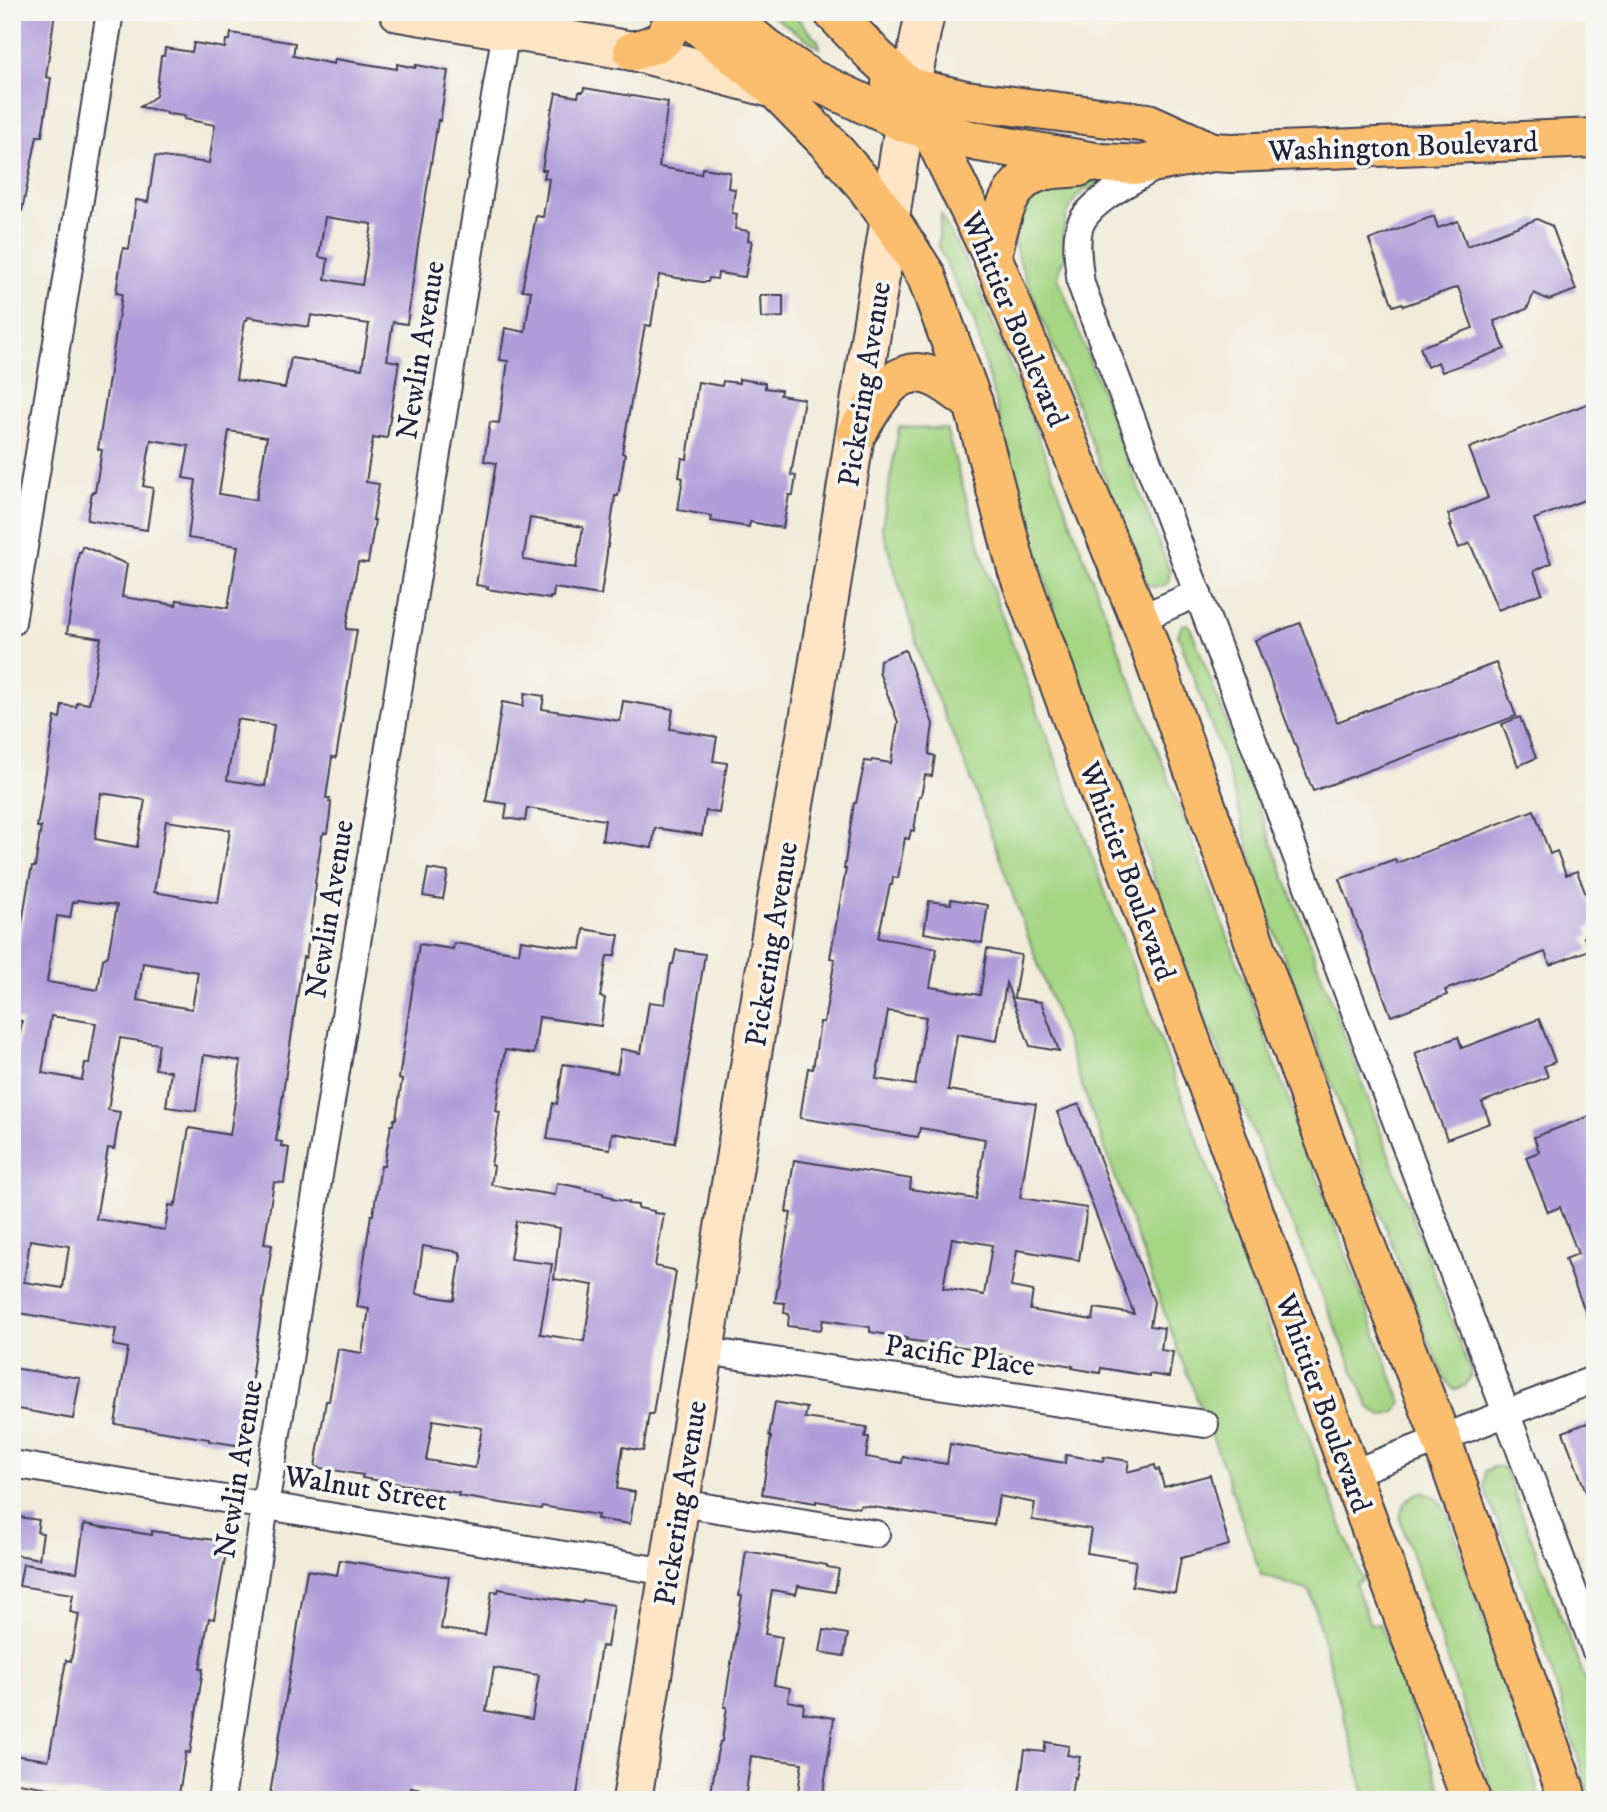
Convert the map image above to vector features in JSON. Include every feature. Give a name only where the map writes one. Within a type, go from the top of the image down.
[{"type":"main road","points":[[633,51],[658,44],[666,37],[671,28],[673,12]]},
{"type":"main road","name":"Whittier Boulevard","points":[[682,12],[775,89],[829,144],[864,184],[926,275],[973,403],[1017,569],[1471,1800]]},
{"type":"main road","name":"Washington Boulevard","points":[[722,12],[767,49],[811,79],[915,114],[979,142],[1101,163],[1140,165],[1212,152],[1595,138]]},
{"type":"main road","points":[[748,12],[824,62],[850,73],[915,114]]},
{"type":"main road","name":"Whittier Boulevard","points":[[833,12],[876,57],[915,114],[992,256],[1139,619],[1325,1141],[1441,1438],[1567,1800]]},
{"type":"main road","name":"Washington Boulevard","points":[[915,114],[967,100],[1148,123],[1212,152]]},
{"type":"main road","points":[[992,256],[1002,216],[1014,189],[1038,172],[1101,163]]},
{"type":"main road","points":[[856,434],[889,384],[903,375],[921,374],[938,379],[973,403]]},
{"type":"street","points":[[12,622],[110,12]]},
{"type":"street","points":[[399,12],[633,51],[775,89]]},
{"type":"street","name":"Pickering Avenue","points":[[632,1800],[880,277],[915,114],[926,12]]},
{"type":"street","name":"Newlin Avenue","points":[[220,1800],[265,1506],[506,30]]},
{"type":"street","points":[[1170,159],[1100,201],[1087,212],[1079,228],[1078,256],[1082,284],[1595,1649]]},
{"type":"street","points":[[1139,619],[1198,593]]},
{"type":"street","name":"Pacific Place","points":[[705,1351],[1205,1424]]},
{"type":"street","points":[[1350,1474],[1595,1379]]},
{"type":"street","name":"Walnut Street","points":[[12,1464],[668,1572]]},
{"type":"street","points":[[680,1503],[876,1535]]},
{"type":"green space","points":[[767,12],[792,12],[819,42],[820,48]]},
{"type":"green space","points":[[1072,179],[1103,183],[1085,190],[1076,198],[1066,215],[1063,236],[1067,256],[1061,264],[1058,277],[1170,572],[1168,583],[1158,587],[1144,582],[1076,401],[1024,274],[1012,236],[1028,197]]},
{"type":"green space","points":[[941,215],[976,282],[1033,423],[1185,822],[1401,1402],[1396,1412],[1382,1416],[1369,1407],[1193,988],[1119,780],[1058,622],[1020,496],[974,321],[938,246]]},
{"type":"green space","points":[[899,427],[946,429],[995,597],[1362,1580],[1355,1583],[1370,1624],[1380,1624],[1445,1800],[1366,1800],[1310,1591],[1261,1575],[1224,1467],[1179,1353],[968,771],[923,665],[882,527]]},
{"type":"green space","points":[[1187,624],[1211,681],[1471,1373],[1468,1383],[1461,1388],[1454,1389],[1447,1383],[1426,1335],[1264,903],[1228,771],[1178,635],[1182,625]]},
{"type":"green space","points":[[1493,1467],[1504,1467],[1595,1706],[1595,1800],[1590,1800],[1535,1617],[1484,1487],[1485,1471]]},
{"type":"green space","points":[[1422,1492],[1436,1497],[1448,1515],[1526,1747],[1540,1800],[1495,1800],[1400,1519],[1406,1501]]},
{"type":"building","points":[[12,12],[55,12],[46,77],[51,78],[42,136],[37,136],[22,211],[12,210]]},
{"type":"building","points":[[231,33],[295,43],[293,56],[334,64],[335,59],[397,69],[397,64],[448,71],[407,324],[393,322],[387,360],[399,362],[387,438],[373,438],[366,482],[379,484],[375,520],[368,563],[358,562],[346,629],[357,630],[336,758],[332,757],[326,798],[330,798],[331,802],[330,815],[327,833],[322,836],[310,932],[306,958],[303,957],[276,1141],[289,1148],[284,1183],[274,1182],[264,1244],[272,1245],[243,1446],[115,1424],[128,1348],[113,1345],[116,1329],[12,1312],[12,1080],[22,1021],[12,1019],[12,984],[28,886],[32,867],[35,867],[41,827],[37,827],[55,717],[60,718],[62,705],[76,707],[77,702],[89,704],[101,638],[67,633],[79,552],[82,546],[127,564],[122,597],[176,605],[177,600],[228,608],[238,546],[188,538],[196,480],[183,478],[189,446],[151,440],[143,486],[153,488],[147,530],[87,520],[102,450],[98,449],[122,294],[116,293],[123,248],[129,249],[136,200],[148,202],[155,156],[209,163],[215,125],[140,107],[156,96],[161,56],[164,56],[165,48],[192,52],[194,43],[225,48],[226,40],[230,40]],"holes":[[[325,217],[372,224],[362,285],[325,279],[328,259],[319,257]],[[311,315],[369,324],[362,369],[291,358],[285,388],[236,380],[248,317],[309,327]],[[229,431],[267,437],[256,500],[219,494]],[[237,719],[274,725],[265,786],[227,780]],[[101,793],[145,800],[137,847],[95,839]],[[166,821],[230,830],[218,903],[154,892]],[[77,900],[117,905],[108,956],[103,959],[98,990],[47,982],[57,916],[70,918],[73,902]],[[143,963],[198,972],[192,1009],[137,1000]],[[51,1016],[96,1023],[89,1064],[85,1063],[82,1080],[42,1073]],[[120,1038],[159,1044],[155,1069],[171,1071],[166,1107],[196,1111],[204,1055],[241,1061],[230,1135],[189,1128],[176,1204],[169,1205],[165,1230],[96,1219],[108,1148],[114,1149],[120,1112],[108,1110]],[[30,1240],[69,1246],[63,1288],[24,1282]]]},
{"type":"building","points":[[584,88],[668,102],[659,167],[701,174],[702,168],[730,172],[728,188],[735,189],[732,213],[737,214],[735,229],[749,231],[748,240],[752,241],[745,277],[718,273],[717,279],[709,278],[708,282],[702,282],[659,275],[651,326],[645,325],[634,385],[601,595],[554,588],[553,597],[550,599],[476,585],[496,463],[484,461],[490,422],[499,423],[508,361],[500,360],[505,328],[525,332],[531,291],[522,290],[536,216],[543,217],[549,179],[544,178],[546,170],[542,170],[556,93],[578,97],[579,92],[583,92]],"holes":[[[530,518],[583,527],[576,568],[523,560]]]},
{"type":"building","points":[[1434,216],[1438,228],[1458,221],[1467,246],[1537,219],[1552,226],[1576,290],[1549,300],[1534,293],[1527,309],[1494,321],[1505,349],[1442,372],[1438,362],[1427,367],[1420,347],[1473,328],[1458,287],[1403,306],[1402,303],[1393,306],[1369,240]]},
{"type":"building","points":[[760,295],[783,295],[783,317],[761,318]]},
{"type":"building","points":[[739,379],[765,383],[765,388],[781,390],[780,395],[804,399],[791,475],[796,476],[793,495],[789,495],[783,528],[750,522],[749,527],[711,521],[712,516],[678,510],[683,478],[679,477],[682,458],[687,459],[698,382],[722,386],[723,381],[739,383]]},
{"type":"building","points":[[1595,401],[1595,496],[1534,519],[1551,563],[1534,571],[1542,593],[1498,610],[1470,543],[1459,548],[1450,526],[1452,525],[1448,514],[1488,498],[1469,448]]},
{"type":"building","points":[[1300,623],[1337,722],[1496,663],[1516,716],[1313,791],[1255,640]]},
{"type":"building","points":[[905,650],[933,724],[929,754],[935,756],[932,776],[925,775],[919,796],[914,831],[911,830],[909,839],[905,838],[898,878],[893,877],[890,885],[878,938],[937,948],[930,987],[980,995],[987,949],[1021,955],[1014,998],[1041,1002],[1059,1051],[1030,1046],[1006,983],[997,1041],[957,1034],[948,1090],[1036,1104],[1020,1198],[1087,1208],[1079,1260],[1017,1250],[1011,1287],[1033,1291],[1030,1310],[1093,1320],[1095,1308],[1134,1314],[1057,1112],[1079,1104],[1154,1302],[1150,1326],[1164,1328],[1161,1350],[1173,1352],[1169,1377],[1101,1368],[1100,1373],[979,1351],[980,1349],[906,1340],[907,1338],[870,1332],[870,1327],[823,1320],[821,1330],[788,1326],[789,1314],[784,1313],[785,1303],[775,1302],[791,1213],[786,1212],[794,1160],[911,1179],[910,1189],[976,1199],[985,1139],[920,1128],[918,1137],[800,1118],[808,1068],[813,1069],[820,1022],[824,1022],[835,959],[830,958],[846,869],[854,803],[865,761],[891,763],[898,722],[879,672],[880,660]],"holes":[[[888,1011],[926,1017],[915,1085],[876,1079]],[[952,1238],[992,1245],[984,1295],[943,1288]]]},
{"type":"building","points":[[525,693],[544,696],[542,709],[620,721],[623,701],[673,709],[670,729],[717,737],[713,761],[727,763],[719,813],[706,811],[702,835],[655,828],[652,848],[602,840],[605,820],[527,808],[525,821],[505,818],[507,804],[486,801],[502,702],[523,706]]},
{"type":"building","points":[[1520,717],[1536,758],[1518,766],[1502,724]]},
{"type":"building","points":[[1534,810],[1550,854],[1557,851],[1566,875],[1577,871],[1595,919],[1595,925],[1586,928],[1589,936],[1584,937],[1589,950],[1550,965],[1545,952],[1445,990],[1447,995],[1391,1016],[1340,879],[1395,859],[1397,863]]},
{"type":"building","points":[[428,869],[448,872],[443,899],[423,896]]},
{"type":"building","points":[[951,899],[988,905],[982,943],[924,933],[929,901],[951,904]]},
{"type":"building","points":[[584,929],[619,935],[615,956],[607,956],[600,997],[605,998],[601,1026],[539,1017],[534,1054],[505,1050],[496,1111],[500,1112],[491,1165],[494,1166],[491,1185],[555,1195],[557,1183],[603,1193],[612,1199],[638,1205],[638,1208],[664,1214],[655,1266],[676,1272],[653,1414],[649,1414],[643,1451],[623,1447],[617,1489],[635,1492],[630,1524],[597,1519],[598,1515],[458,1496],[459,1493],[362,1478],[363,1475],[315,1467],[338,1349],[362,1353],[369,1309],[357,1307],[381,1166],[384,1166],[391,1125],[396,1119],[402,1080],[399,1079],[419,944],[453,949],[454,943],[519,953],[521,940],[581,949]],"holes":[[[516,1221],[560,1228],[554,1279],[593,1285],[584,1341],[540,1334],[552,1264],[510,1259]],[[423,1246],[460,1252],[454,1300],[416,1294]],[[433,1420],[482,1428],[475,1468],[426,1460]]]},
{"type":"building","points":[[676,950],[705,954],[675,1143],[612,1133],[610,1149],[547,1139],[553,1103],[557,1104],[563,1064],[617,1073],[621,1049],[641,1053],[649,1002],[665,1004],[671,964]]},
{"type":"building","points":[[1539,1019],[1555,1062],[1544,1066],[1548,1077],[1482,1102],[1490,1123],[1447,1139],[1415,1053],[1458,1037],[1462,1048]]},
{"type":"building","points":[[1595,1114],[1593,1332],[1565,1259],[1578,1254],[1560,1207],[1548,1212],[1526,1157],[1539,1152],[1534,1137]]},
{"type":"building","points":[[12,1368],[80,1378],[73,1419],[12,1408]]},
{"type":"building","points":[[775,1402],[807,1408],[805,1418],[867,1427],[865,1437],[869,1437],[866,1457],[902,1463],[903,1457],[947,1464],[950,1444],[1065,1463],[1066,1455],[1103,1461],[1104,1457],[1129,1461],[1127,1472],[1155,1465],[1156,1470],[1159,1469],[1164,1487],[1210,1475],[1229,1545],[1181,1558],[1175,1593],[1132,1586],[1136,1561],[1087,1553],[1091,1529],[1032,1520],[1035,1503],[999,1496],[994,1525],[762,1494]]},
{"type":"building","points":[[1595,1420],[1595,1510],[1593,1510],[1563,1432]]},
{"type":"building","points":[[12,1516],[39,1520],[37,1532],[43,1533],[39,1559],[12,1554]]},
{"type":"building","points":[[84,1524],[152,1535],[152,1531],[228,1542],[214,1619],[209,1618],[207,1628],[190,1753],[186,1752],[178,1800],[122,1800],[12,1782],[12,1755],[49,1759],[66,1660],[71,1661],[79,1614],[70,1612],[73,1594],[19,1586],[23,1564],[77,1572]]},
{"type":"building","points":[[746,1551],[839,1569],[835,1592],[798,1586],[796,1594],[772,1590],[765,1634],[782,1637],[774,1685],[790,1688],[788,1701],[804,1704],[803,1713],[834,1718],[822,1800],[797,1800],[802,1763],[751,1756],[745,1800],[710,1800],[727,1707],[724,1707],[742,1596],[739,1596]]},
{"type":"building","points":[[340,1560],[449,1577],[441,1629],[485,1635],[492,1591],[498,1592],[499,1589],[582,1603],[583,1600],[614,1605],[607,1647],[601,1646],[576,1800],[477,1800],[411,1788],[409,1800],[269,1800],[307,1570],[337,1575]],"holes":[[[494,1668],[539,1675],[532,1719],[486,1711]]]},
{"type":"building","points":[[824,1630],[848,1634],[844,1656],[820,1652]]},
{"type":"building","points":[[1046,1742],[1069,1746],[1067,1755],[1080,1757],[1070,1800],[1018,1800],[1025,1750],[1044,1752]]}]
